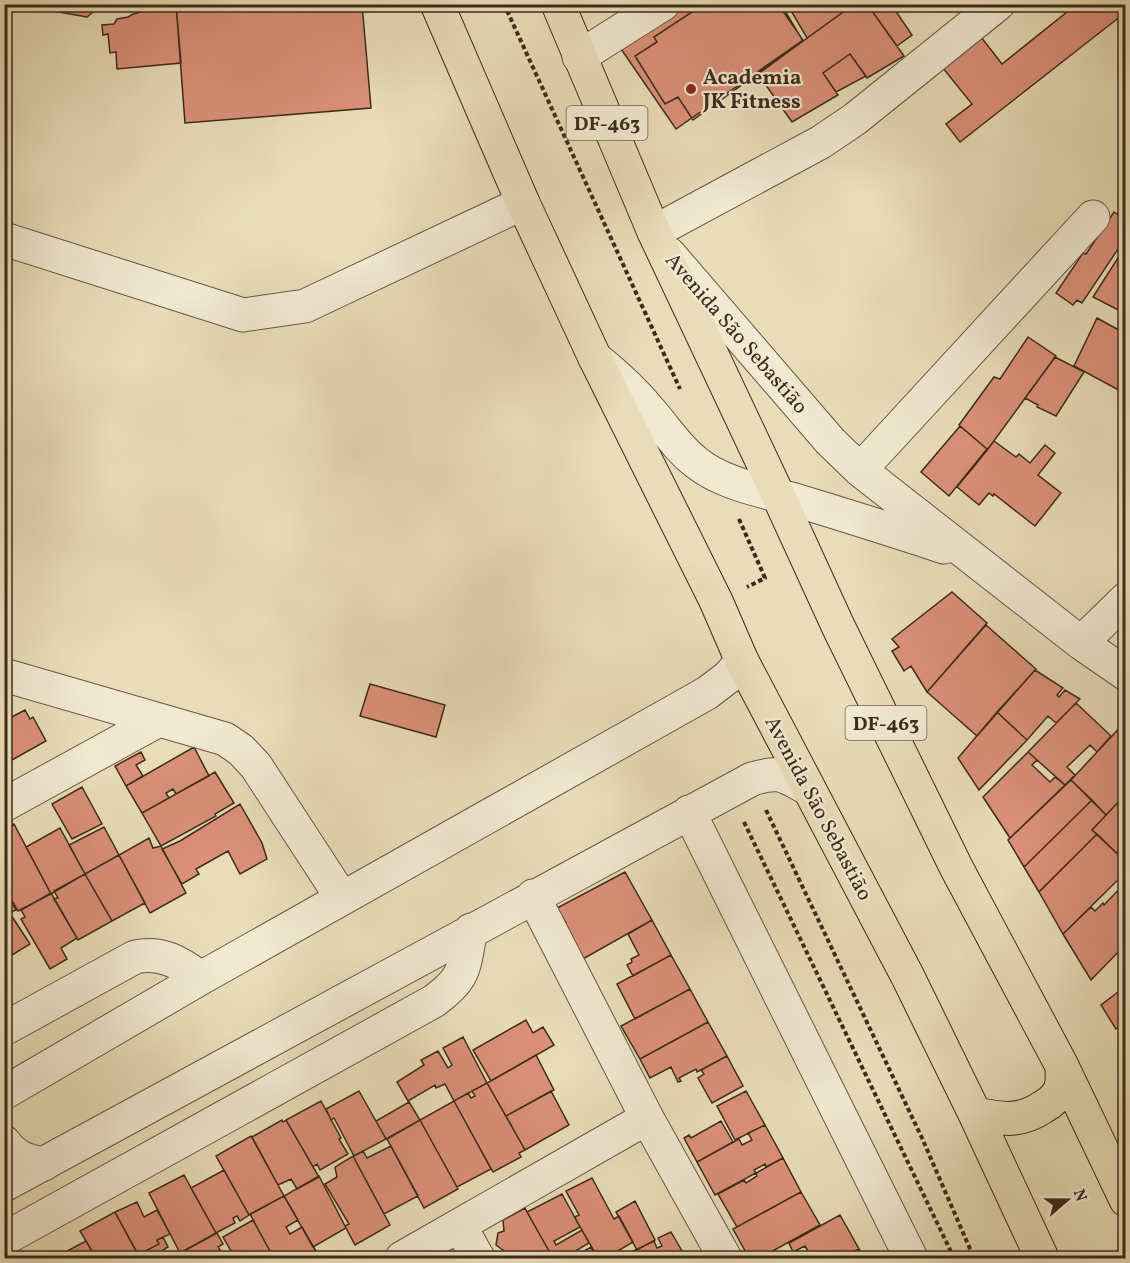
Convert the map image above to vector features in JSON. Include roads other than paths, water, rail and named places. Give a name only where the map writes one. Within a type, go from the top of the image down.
[{"type":"main road","name":"Avenida São Sebastião","points":[[558,4],[656,237],[838,626],[956,867],[1062,1066],[1125,1200]]},
{"type":"main road","name":"Avenida São Sebastião","points":[[438,6],[522,203],[595,358],[716,601],[742,661],[908,977],[1042,1258]]},
{"type":"main road","points":[[975,1114],[1009,1119],[1020,1119],[1033,1114],[1050,1102],[1060,1089],[1062,1066]]},
{"type":"street","points":[[579,57],[663,4]]},
{"type":"street","points":[[656,237],[838,131],[998,4]]},
{"type":"street","points":[[4,238],[243,315],[305,306],[522,203]]},
{"type":"street","points":[[860,470],[1093,217]]},
{"type":"street","name":"Avenida São Sebastião","points":[[656,237],[830,441],[860,470],[966,555]]},
{"type":"street","name":"Avenida São Sebastião","points":[[595,358],[622,380],[670,437],[697,464],[753,489],[869,522],[966,555]]},
{"type":"street","points":[[966,555],[1125,674]]},
{"type":"street","points":[[1081,643],[1125,599]]},
{"type":"street","points":[[5,1093],[201,978],[707,693],[728,677],[742,661]]},
{"type":"street","points":[[4,675],[225,739],[241,750],[256,766],[342,898]]},
{"type":"street","points":[[4,805],[157,721]]},
{"type":"street","points":[[4,1185],[740,785],[767,774],[780,774],[809,789]]},
{"type":"street","points":[[689,812],[911,1258]]},
{"type":"street","points":[[533,896],[647,1118],[725,1258]]},
{"type":"street","points":[[4,1239],[434,1001],[451,989],[462,976],[471,930]]},
{"type":"street","points":[[4,1029],[135,957],[147,954],[160,956],[178,962],[201,978]]},
{"type":"street","points":[[402,1258],[647,1118]]},
{"type":"street","points":[[4,1142],[11,1152],[26,1161],[44,1164]]},
{"type":"street","points":[[460,1226],[478,1258]]},
{"type":"place","name":"Academia JK Fitness","points":[[691,89]]}]
